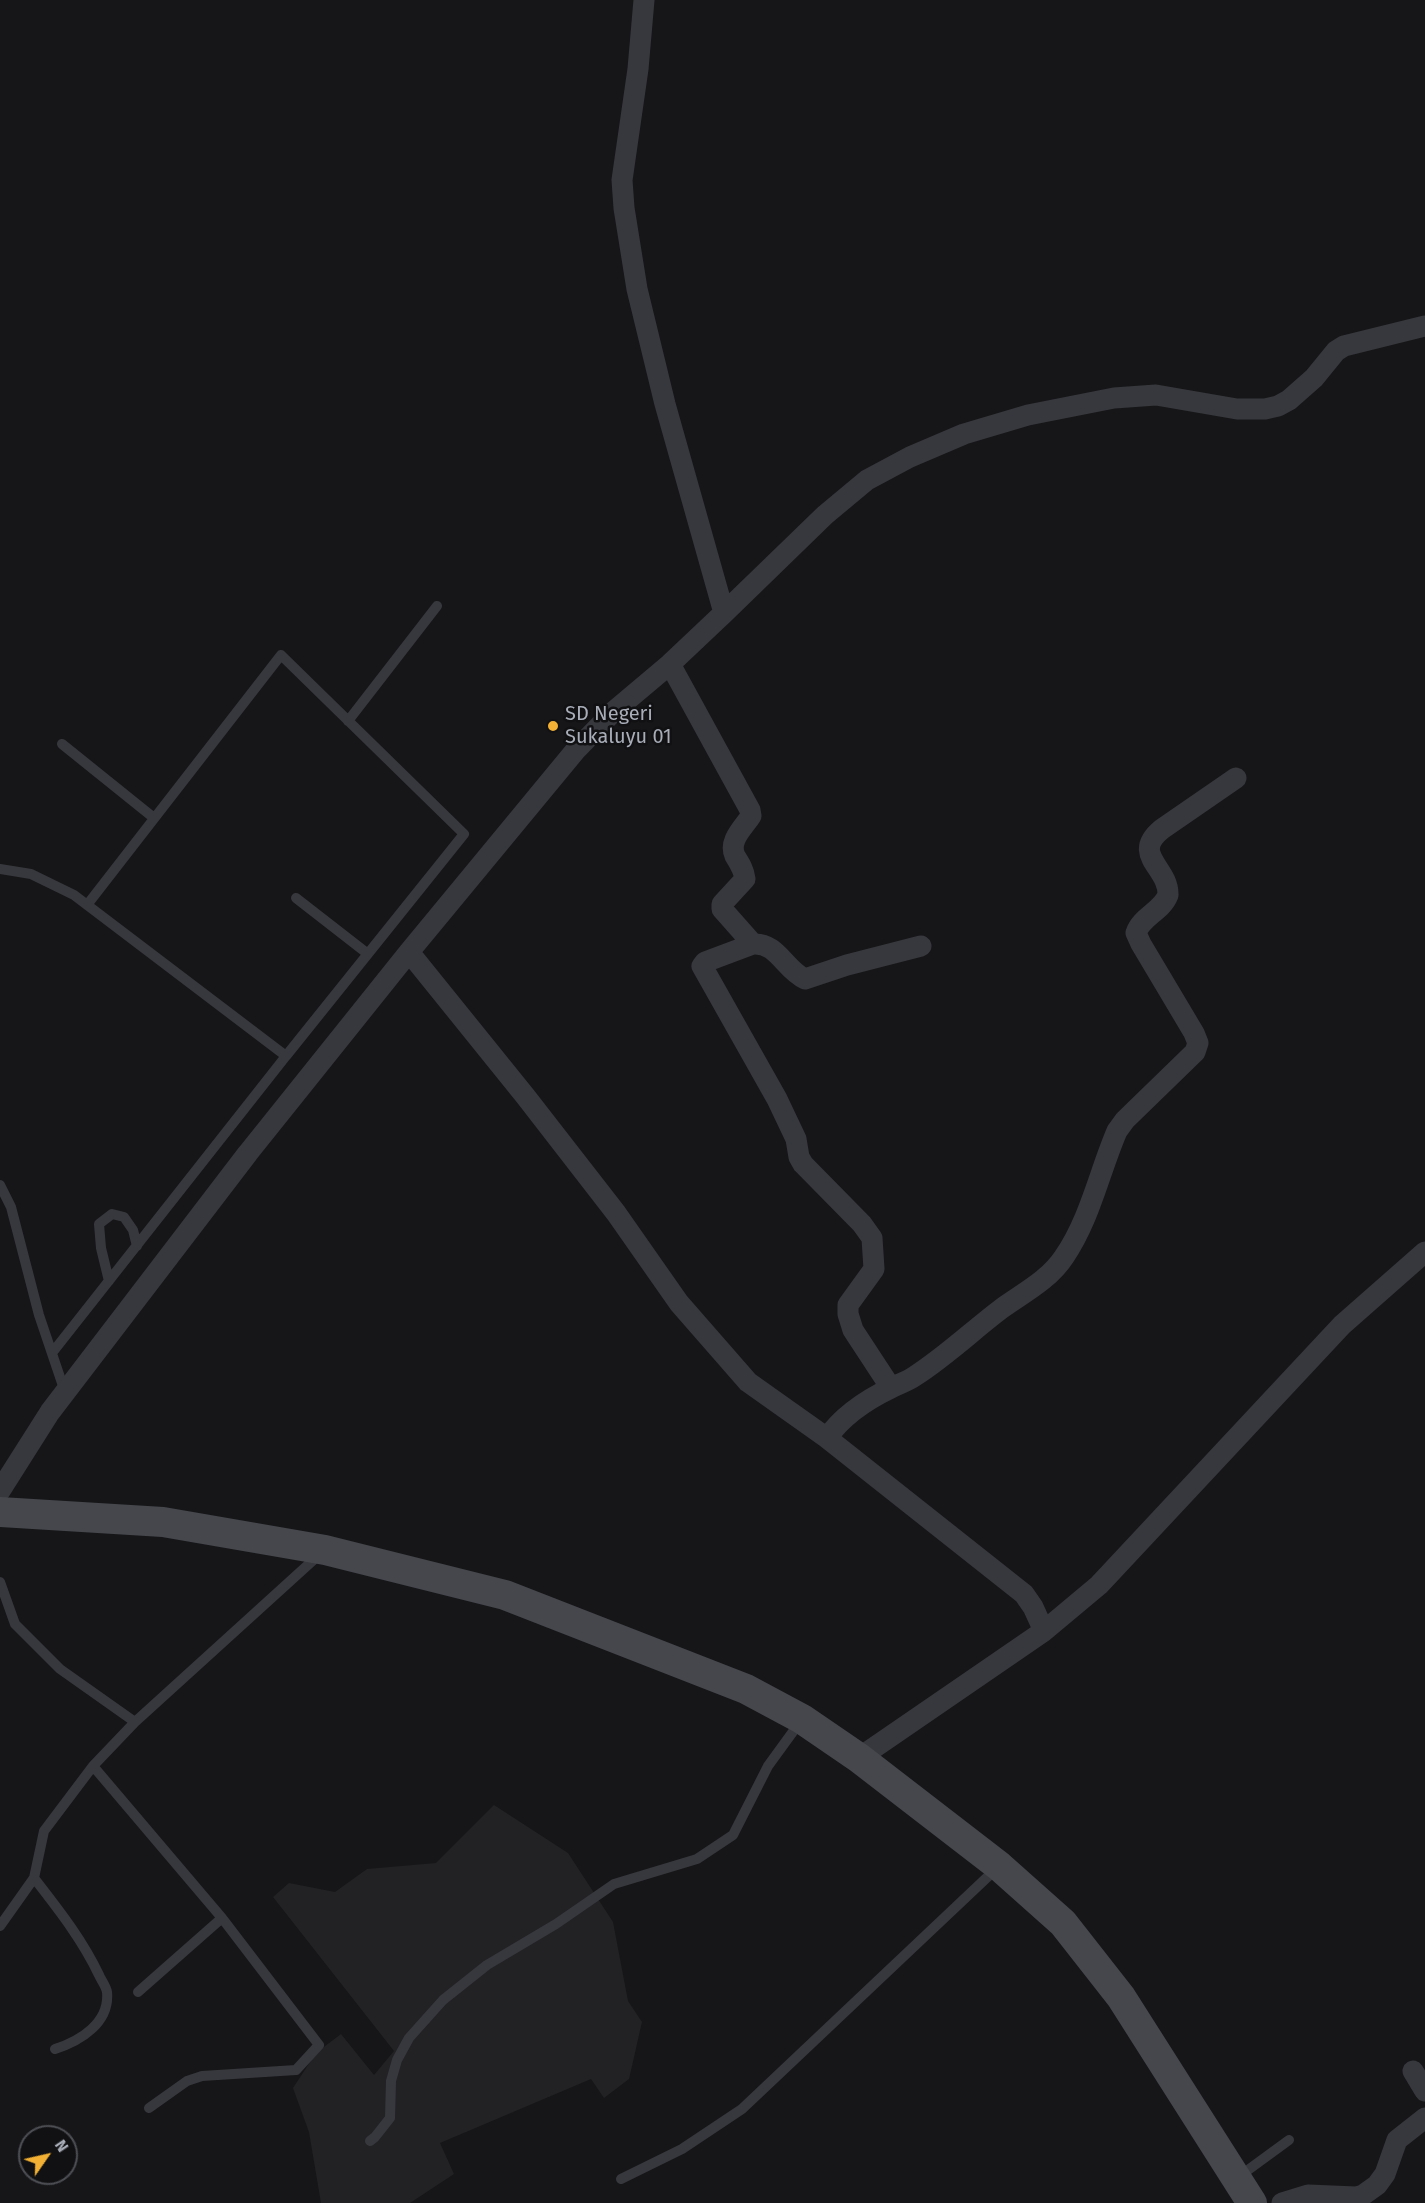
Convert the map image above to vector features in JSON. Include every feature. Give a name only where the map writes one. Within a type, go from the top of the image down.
[{"type":"main road","points":[[0,1512],[163,1522],[325,1550],[505,1595],[746,1689],[802,1719],[859,1758],[999,1866],[1063,1923],[1121,1996],[1244,2191]]},
{"type":"street","points":[[644,0],[638,69],[622,180],[624,208],[637,289],[665,404],[724,613]]},
{"type":"street","points":[[0,1491],[50,1412],[248,1153],[409,952],[575,751],[614,712],[670,664],[825,515],[867,480],[910,457],[964,434],[1028,415],[1114,398],[1156,394],[1237,409],[1265,409],[1289,400],[1314,378],[1336,351],[1344,346],[1425,326]]},
{"type":"street","points":[[670,664],[750,810],[751,816],[732,843],[746,879],[722,904],[722,909],[753,944]]},
{"type":"street","points":[[827,1438],[847,1415],[912,1378],[949,1353],[972,1332],[1048,1275],[1063,1259],[1082,1224],[1117,1131],[1125,1120],[1195,1052],[1198,1043],[1194,1033],[1136,933],[1139,926],[1161,907],[1168,895],[1165,880],[1150,858],[1149,848],[1154,835],[1236,778]]},
{"type":"street","points":[[891,1388],[853,1330],[848,1314],[848,1305],[874,1269],[872,1238],[862,1224],[803,1164],[796,1139],[777,1099],[702,966],[705,962],[753,944],[759,944],[768,947],[793,971],[805,979],[811,979],[847,965],[921,946]]},
{"type":"street","points":[[409,952],[609,1204],[679,1303],[748,1382],[827,1438],[1024,1594],[1044,1631]]},
{"type":"street","points":[[859,1758],[1044,1631],[1099,1585],[1342,1325],[1425,1252]]},
{"type":"street","points":[[1413,2071],[1425,2091]]},
{"type":"street","points":[[1282,2203],[1308,2195],[1356,2197],[1363,2195],[1377,2185],[1385,2174],[1397,2140],[1425,2118]]},
{"type":"lane","points":[[348,721],[437,606]]},
{"type":"lane","points":[[52,1353],[464,834],[281,656],[87,905]]},
{"type":"lane","points":[[62,744],[154,818]]},
{"type":"lane","points":[[0,868],[31,874],[74,895],[286,1056]]},
{"type":"lane","points":[[296,898],[368,954]]},
{"type":"lane","points":[[0,1185],[3,1201],[11,1207],[39,1315],[65,1392]]},
{"type":"lane","points":[[109,1281],[100,1248],[99,1224],[112,1214],[124,1217],[133,1230],[137,1246]]},
{"type":"lane","points":[[0,1926],[34,1878],[44,1831],[93,1766],[135,1722],[325,1550]]},
{"type":"lane","points":[[0,1582],[15,1624],[60,1669],[135,1722]]},
{"type":"lane","points":[[370,2141],[390,2118],[391,2081],[397,2060],[409,2038],[443,2000],[487,1965],[556,1924],[596,1894],[614,1884],[698,1858],[733,1835],[768,1766],[802,1719]]},
{"type":"lane","points":[[93,1766],[222,1918],[319,2045],[296,2070],[202,2076],[187,2081],[149,2108]]},
{"type":"lane","points":[[621,2179],[681,2149],[742,2109],[999,1866]]},
{"type":"lane","points":[[34,1878],[86,1948],[107,1991],[105,2011],[93,2029],[73,2044],[55,2049]]},
{"type":"lane","points":[[138,1992],[222,1918]]},
{"type":"lane","points":[[1244,2191],[1289,2140]]},
{"type":"shaded area","points":[[494,1805],[568,1853],[613,1922],[628,2001],[642,2022],[629,2079],[604,2098],[591,2079],[440,2143],[454,2174],[410,2203],[321,2203],[309,2132],[293,2088],[316,2053],[341,2034],[374,2075],[394,2051],[273,1897],[289,1883],[335,1892],[367,1869],[436,1863]]},
{"type":"place","name":"SD Negeri Sukaluyu 01","points":[[553,726]]}]
